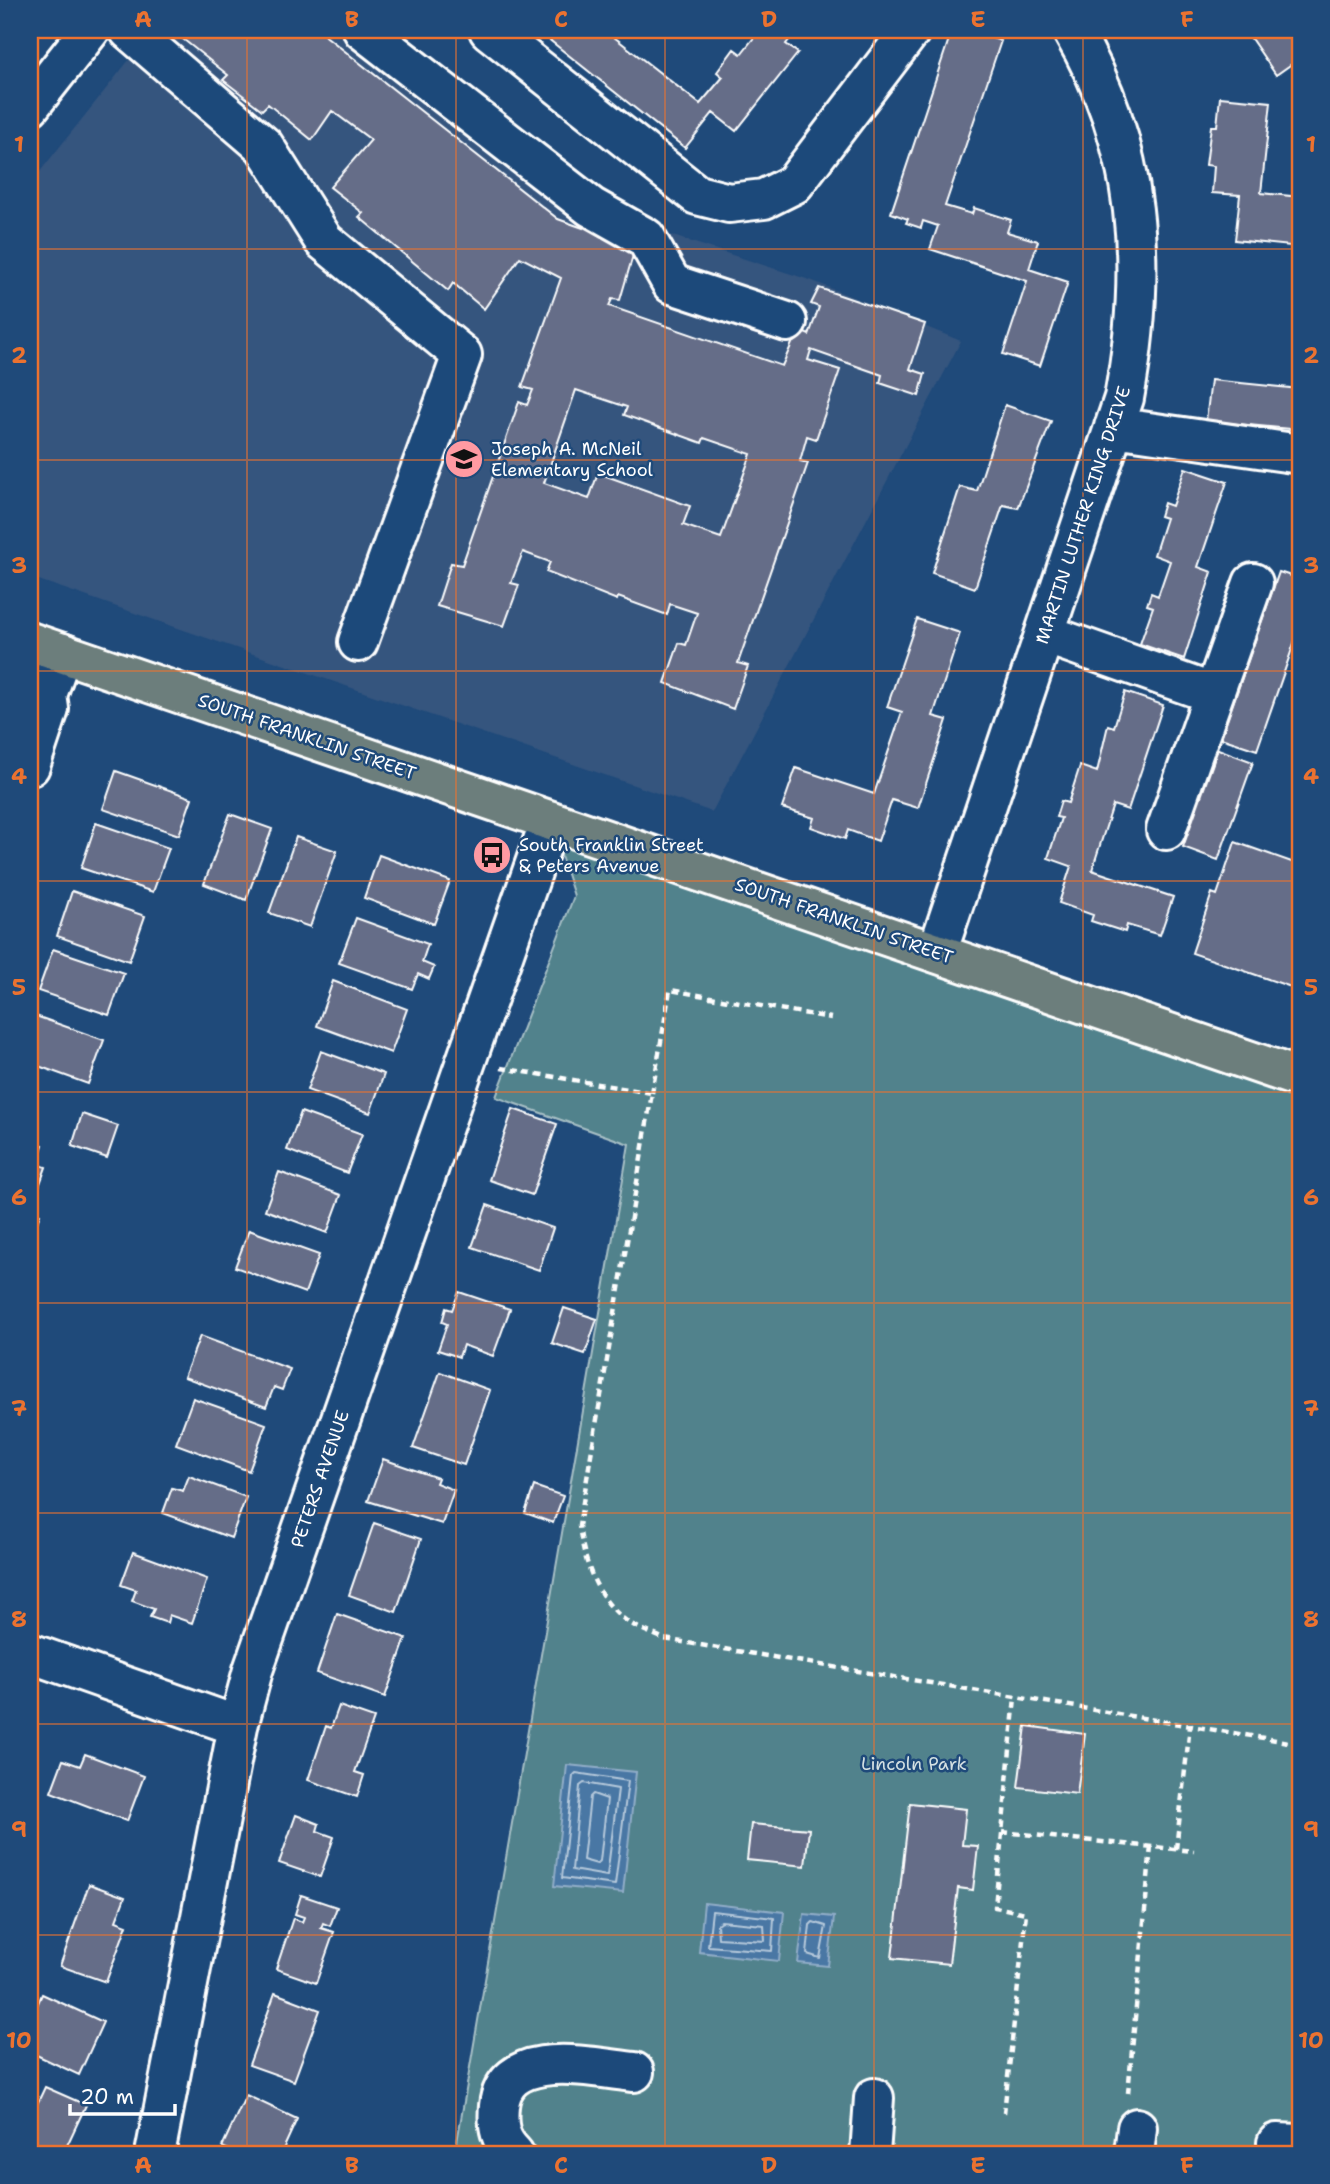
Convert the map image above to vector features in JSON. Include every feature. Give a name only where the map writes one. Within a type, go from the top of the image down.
[{"type":"main road","name":"SOUTH FRANKLIN STREET","points":[[46,647],[1300,1078]]},
{"type":"street","points":[[30,106],[90,30]]},
{"type":"street","points":[[129,30],[264,146],[324,241],[462,355],[358,642]]},
{"type":"street","points":[[363,30],[591,207],[646,238],[672,284],[787,322]]},
{"type":"street","points":[[489,30],[697,195],[729,203],[764,199],[794,184],[911,30]]},
{"type":"street","name":"MARTIN LUTHER KING DRIVE","points":[[937,953],[1124,398],[1135,338],[1139,271],[1126,159],[1100,88],[1072,30]]},
{"type":"street","points":[[1114,427],[1300,454]]},
{"type":"street","points":[[1166,830],[1254,583]]},
{"type":"street","points":[[1045,634],[1214,694]]},
{"type":"street","points":[[30,766],[49,709],[46,647]]},
{"type":"street","name":"PETERS AVENUE","points":[[155,2154],[238,1726],[258,1657],[550,821]]},
{"type":"street","points":[[30,1653],[238,1726]]},
{"type":"street","points":[[514,2154],[502,2142],[497,2121],[499,2100],[509,2080],[529,2068],[557,2064],[634,2072]]},
{"type":"street","points":[[870,2154],[874,2098]]},
{"type":"path","points":[[831,1018],[670,990],[579,1526],[584,1561],[601,1592],[624,1619],[664,1639],[1300,1744]]},
{"type":"path","points":[[466,1062],[652,1093]]},
{"type":"path","points":[[1004,2113],[1026,1913],[995,1907],[1015,1697]]},
{"type":"path","points":[[1176,1849],[1190,1726]]},
{"type":"path","points":[[1002,1832],[1194,1851]]},
{"type":"path","points":[[1133,2127],[1152,1846]]},
{"type":"shaded area","name":"Joseph A. McNeil Elementary School","points":[[153,30],[393,30],[642,226],[813,281],[961,341],[712,812],[30,577],[30,184]]},
{"type":"green space","name":"Lincoln Park","points":[[550,821],[1300,1078],[1300,2154],[455,2154],[629,1144],[496,1097],[574,896]]},
{"type":"water","points":[[567,1765],[636,1772],[623,1893],[554,1886]]},
{"type":"water","points":[[704,1903],[784,1912],[779,1961],[699,1952]]},
{"type":"water","points":[[804,1914],[834,1917],[828,1966],[798,1963]]},
{"type":"building","points":[[318,30],[558,219],[583,228],[585,224],[636,245],[620,300],[612,299],[609,306],[782,366],[798,330],[809,335],[819,307],[811,304],[819,288],[925,324],[910,369],[925,374],[919,396],[880,383],[882,375],[811,350],[808,360],[840,370],[816,439],[807,436],[800,461],[808,463],[738,663],[748,666],[733,709],[665,683],[679,643],[686,645],[697,613],[670,604],[667,615],[618,597],[617,600],[546,572],[550,562],[523,552],[511,583],[519,585],[504,626],[437,606],[451,563],[462,565],[519,402],[527,405],[533,390],[522,387],[561,278],[520,257],[484,309],[453,283],[448,291],[359,217],[363,213],[330,187],[371,140],[332,111],[312,140],[268,104],[262,110],[223,80],[228,75],[174,32]],"holes":[[[576,390],[627,407],[624,415],[702,443],[704,438],[751,454],[721,538],[683,525],[690,506],[598,473],[589,499],[544,483]]]},
{"type":"building","points":[[537,30],[605,30],[700,104],[723,77],[717,72],[734,49],[741,54],[760,30],[797,30],[786,44],[798,53],[736,131],[713,113],[685,148]]},
{"type":"building","points":[[952,30],[968,30],[1001,41],[945,206],[972,214],[974,208],[1011,220],[1007,232],[1038,241],[1029,269],[1068,282],[1040,366],[1003,354],[1027,281],[930,249],[938,226],[923,221],[921,228],[906,223],[908,219],[891,213]]},
{"type":"building","points":[[1254,30],[1300,30],[1300,58],[1276,75],[1248,34]]},
{"type":"building","points":[[1220,97],[1271,102],[1261,193],[1300,197],[1300,247],[1235,240],[1240,195],[1212,193],[1214,166],[1206,165],[1211,126],[1217,126]]},
{"type":"building","points":[[1211,380],[1300,389],[1300,430],[1206,421]]},
{"type":"building","points":[[1005,405],[1051,421],[1018,508],[1003,505],[975,588],[932,573],[960,487],[977,491]]},
{"type":"building","points":[[1185,468],[1227,482],[1198,567],[1212,572],[1184,659],[1140,644],[1153,607],[1147,605],[1151,593],[1158,596],[1170,561],[1154,555],[1166,518],[1160,516],[1164,503],[1172,506]]},
{"type":"building","points":[[1279,572],[1300,579],[1300,626],[1257,750],[1221,738]]},
{"type":"building","points":[[917,619],[960,633],[933,716],[947,720],[918,808],[892,800],[878,841],[848,830],[845,839],[811,827],[814,818],[782,808],[796,768],[874,794],[902,712],[887,707]]},
{"type":"building","points":[[1125,692],[1163,705],[1128,810],[1113,805],[1092,870],[1173,897],[1160,935],[1127,925],[1125,932],[1091,921],[1093,915],[1059,903],[1071,866],[1048,858],[1061,818],[1056,817],[1061,801],[1068,803],[1080,766],[1097,772],[1108,725],[1114,727]]},
{"type":"building","points":[[1218,749],[1253,762],[1218,860],[1183,847]]},
{"type":"building","points":[[116,771],[192,798],[179,835],[103,809]]},
{"type":"building","points":[[230,814],[272,829],[246,900],[204,884]]},
{"type":"building","points":[[96,823],[169,848],[153,892],[81,868]]},
{"type":"building","points":[[296,837],[337,851],[310,927],[269,913]]},
{"type":"building","points":[[1235,842],[1300,865],[1300,990],[1192,953],[1212,893],[1217,895]]},
{"type":"building","points":[[379,855],[450,881],[434,924],[364,898]]},
{"type":"building","points":[[72,891],[145,916],[129,961],[57,936]]},
{"type":"building","points":[[356,918],[428,944],[422,962],[434,967],[429,979],[418,974],[412,989],[339,963]]},
{"type":"building","points":[[53,949],[124,973],[109,1015],[38,991]]},
{"type":"building","points":[[333,981],[407,1009],[391,1053],[317,1026]]},
{"type":"building","points":[[30,1014],[104,1040],[88,1084],[30,1063]]},
{"type":"building","points":[[321,1051],[384,1074],[370,1113],[307,1090]]},
{"type":"building","points":[[513,1109],[557,1124],[532,1195],[489,1180]]},
{"type":"building","points":[[301,1112],[362,1134],[347,1173],[287,1150]]},
{"type":"building","points":[[82,1114],[118,1126],[107,1158],[72,1146]]},
{"type":"building","points":[[30,1141],[43,1145],[37,1164],[46,1167],[33,1203],[30,1202]]},
{"type":"building","points":[[279,1172],[341,1195],[327,1233],[265,1210]]},
{"type":"building","points":[[487,1205],[553,1228],[539,1270],[472,1247]]},
{"type":"building","points":[[30,1210],[40,1214],[30,1243]]},
{"type":"building","points":[[249,1230],[319,1255],[305,1293],[235,1267]]},
{"type":"building","points":[[459,1292],[510,1309],[493,1356],[463,1345],[459,1357],[438,1350],[447,1324],[442,1322],[446,1308],[452,1310]]},
{"type":"building","points":[[564,1308],[597,1319],[585,1354],[552,1343]]},
{"type":"building","points":[[200,1336],[290,1369],[282,1390],[274,1387],[266,1407],[184,1377]]},
{"type":"building","points":[[440,1372],[490,1390],[464,1465],[413,1448]]},
{"type":"building","points":[[193,1398],[266,1424],[249,1471],[176,1444]]},
{"type":"building","points":[[383,1459],[438,1478],[436,1483],[454,1490],[442,1524],[368,1501]]},
{"type":"building","points":[[189,1476],[246,1497],[231,1538],[163,1513],[172,1488],[183,1491]]},
{"type":"building","points":[[534,1486],[563,1496],[553,1523],[525,1513]]},
{"type":"building","points":[[374,1523],[421,1539],[396,1612],[349,1595]]},
{"type":"building","points":[[133,1552],[207,1579],[192,1623],[169,1615],[167,1623],[150,1617],[154,1609],[132,1601],[136,1590],[121,1585]]},
{"type":"building","points":[[337,1614],[406,1638],[385,1697],[317,1673]]},
{"type":"building","points":[[339,1706],[374,1718],[355,1772],[364,1775],[357,1797],[308,1780],[326,1726],[331,1728]]},
{"type":"building","points":[[1026,1726],[1085,1734],[1077,1794],[1018,1787]]},
{"type":"building","points":[[85,1754],[144,1776],[127,1821],[51,1792],[63,1760],[80,1766]]},
{"type":"building","points":[[910,1803],[966,1809],[962,1845],[978,1846],[973,1890],[958,1888],[949,1964],[892,1958]]},
{"type":"building","points":[[296,1815],[319,1824],[317,1831],[334,1837],[320,1877],[279,1863]]},
{"type":"building","points":[[751,1824],[809,1829],[805,1866],[747,1860]]},
{"type":"building","points":[[89,1884],[125,1897],[116,1921],[127,1925],[106,1982],[60,1966]]},
{"type":"building","points":[[301,1895],[337,1907],[330,1926],[323,1923],[321,1928],[334,1932],[316,1983],[276,1969],[293,1918],[302,1922],[304,1917],[295,1914]]},
{"type":"building","points":[[275,1993],[320,2010],[294,2081],[249,2065]]},
{"type":"building","points":[[42,1994],[103,2022],[79,2075],[30,2052],[30,2021]]},
{"type":"building","points":[[45,2087],[86,2105],[63,2154],[30,2154],[30,2119]]},
{"type":"building","points":[[246,2095],[297,2119],[281,2154],[238,2154],[222,2147]]},
{"type":"place","name":"Joseph A. McNeil Elementary School","points":[[464,459]]},
{"type":"place","name":"South Franklin Street & Peters Avenue","points":[[492,855]]}]
